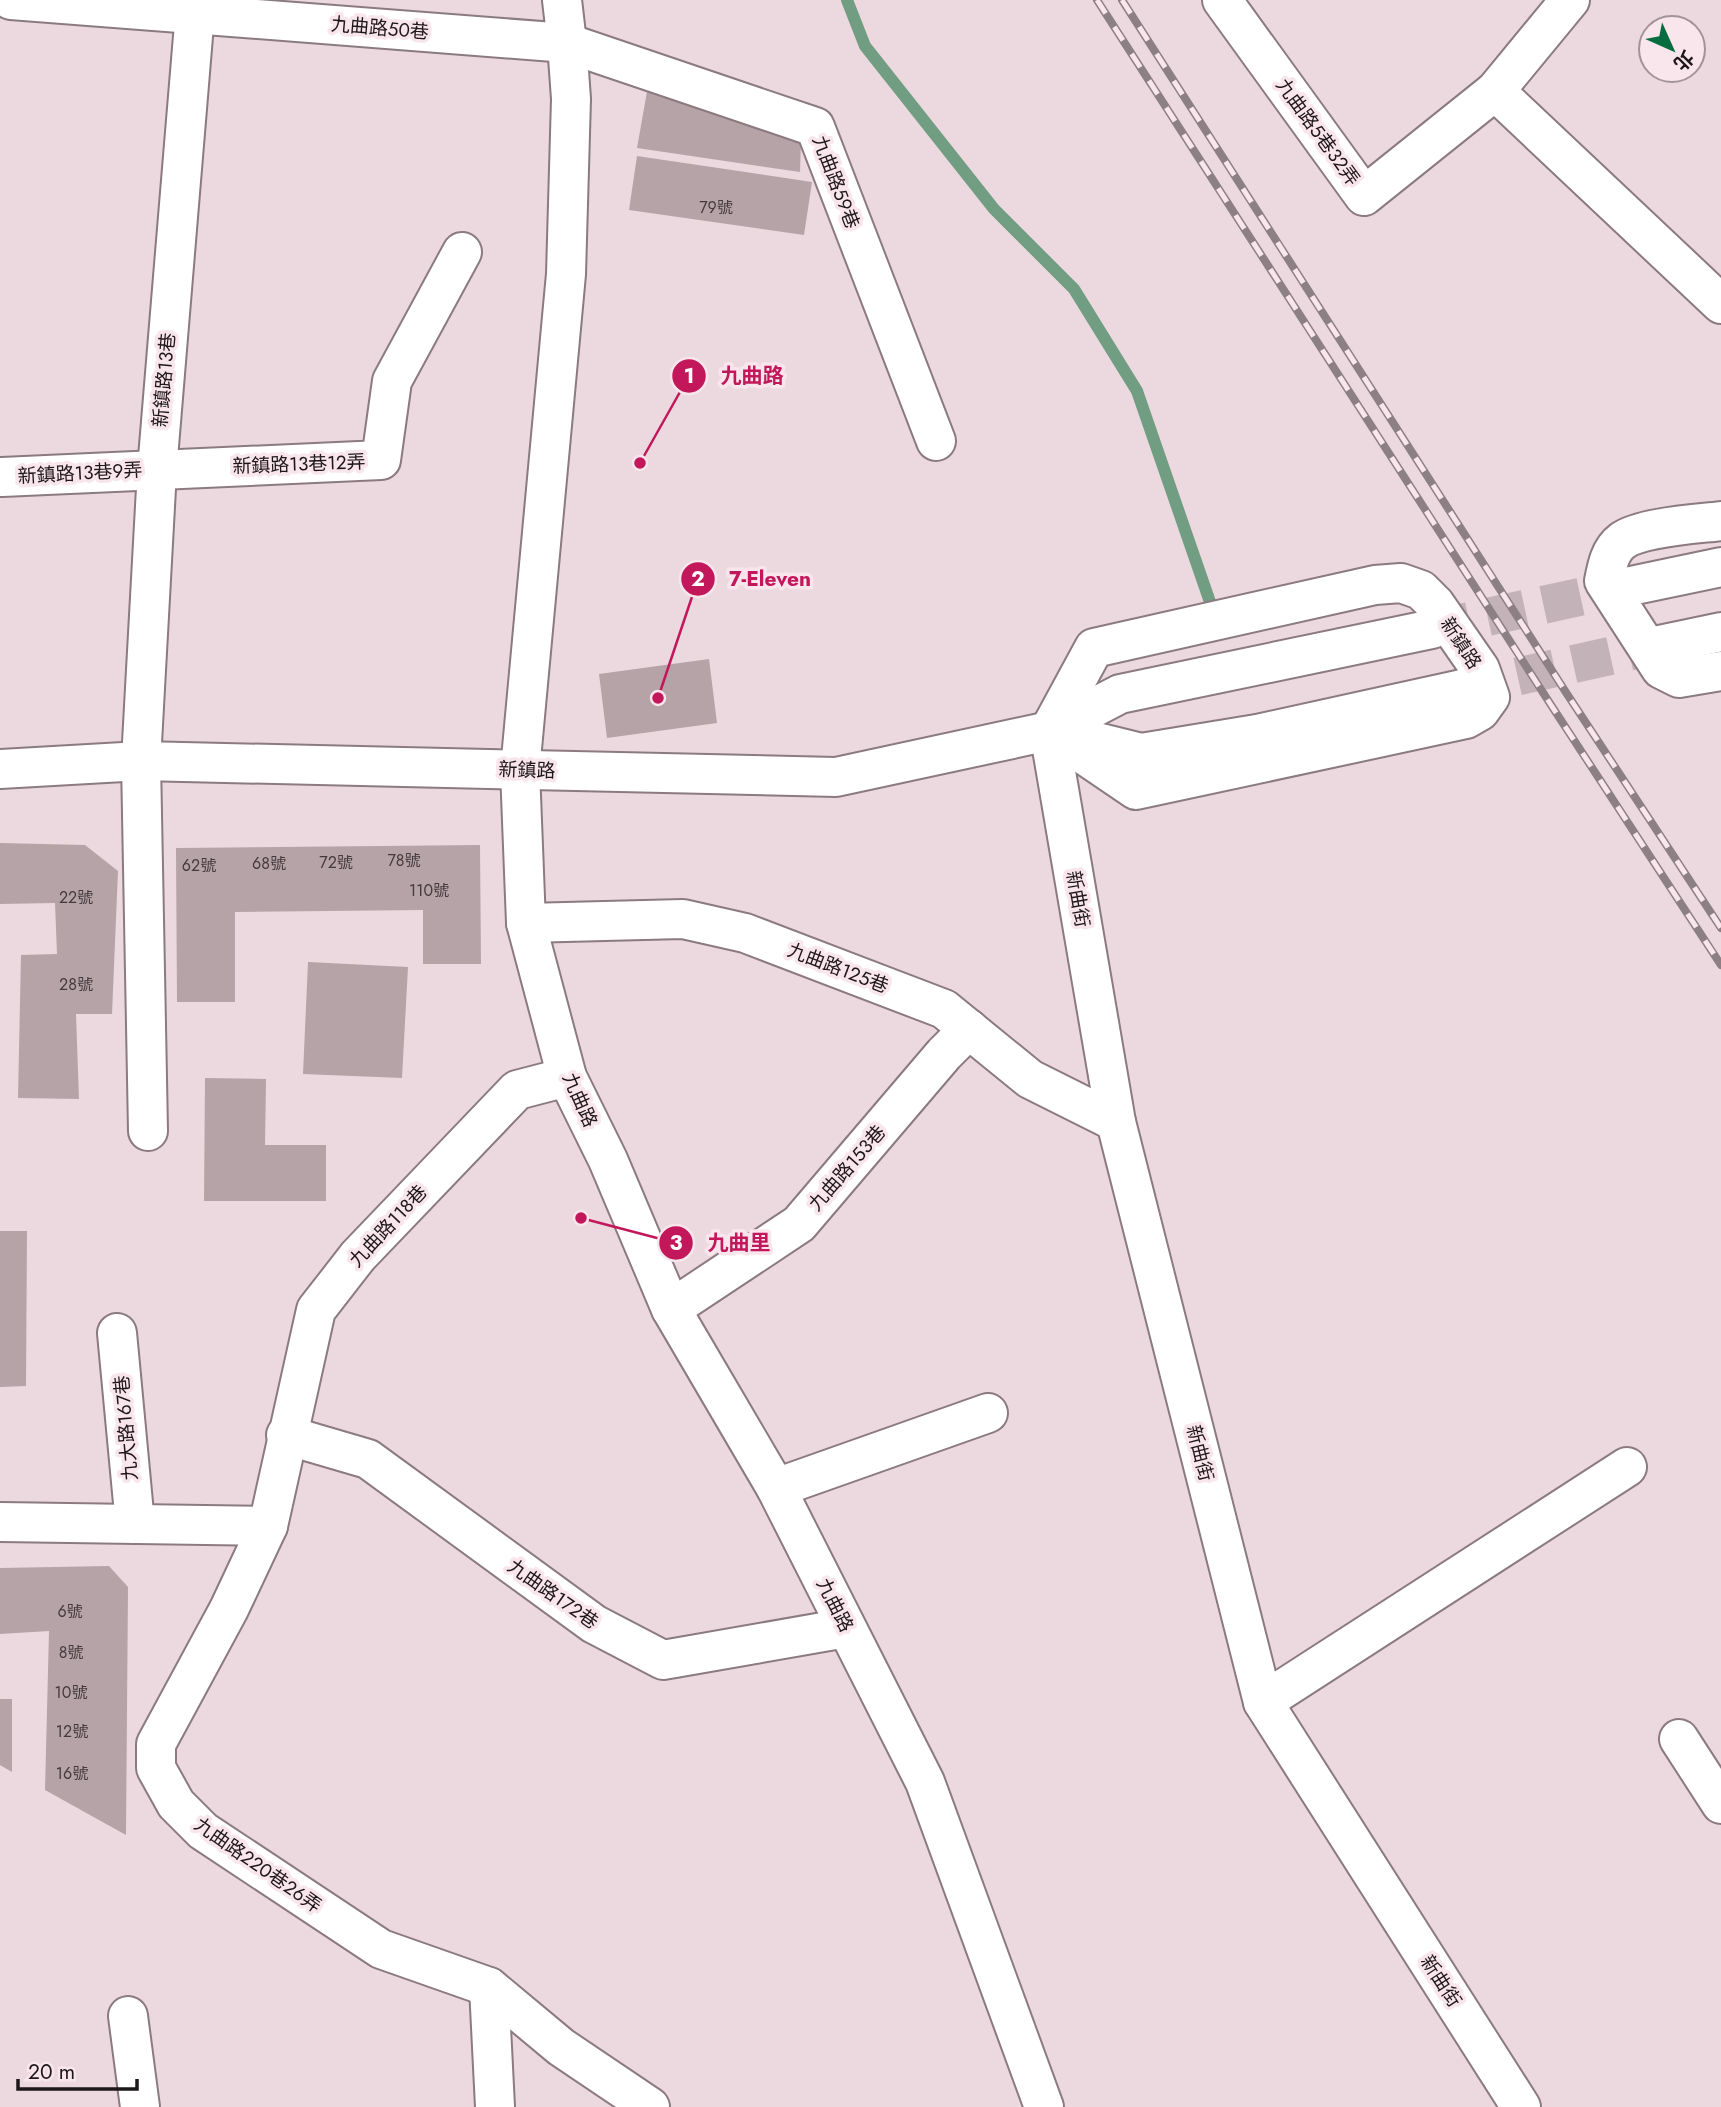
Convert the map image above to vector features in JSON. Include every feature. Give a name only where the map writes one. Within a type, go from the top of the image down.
[{"type":"street","name":"九曲路50巷","points":[[10,0],[195,7],[568,43]]},
{"type":"street","name":"九曲路","points":[[562,0],[571,99],[566,274],[520,770],[526,923],[567,1077],[608,1160],[671,1309],[776,1488],[925,1782],[1044,2107]]},
{"type":"street","name":"九曲路5巷32弄","points":[[1222,0],[1364,196],[1496,91],[1570,0]]},
{"type":"street","name":"新鎮路13巷","points":[[148,1131],[141,761],[157,470],[195,7]]},
{"type":"street","name":"九曲路59巷","points":[[568,43],[815,127],[936,441]]},
{"type":"street","points":[[1496,91],[1721,304]]},
{"type":"street","name":"新鎮路13巷12弄","points":[[157,470],[381,460],[392,381],[462,252]]},
{"type":"street","name":"新鎮路13巷9弄","points":[[2,477],[157,470]]},
{"type":"street","points":[[1721,521],[1653,529],[1622,541],[1608,560],[1604,581],[1661,669],[1679,678],[1721,671]]},
{"type":"street","points":[[1621,589],[1721,567]]},
{"type":"street","name":"新鎮路","points":[[1401,583],[1421,590],[1435,604],[1480,669],[1490,697],[1480,711],[1466,719],[1136,790],[1049,731],[1094,649],[1375,585],[1401,583]]},
{"type":"street","name":"新鎮路","points":[[0,769],[141,761],[836,777],[1049,731],[1120,694],[1432,629]]},
{"type":"street","points":[[1659,645],[1721,632]]},
{"type":"street","name":"新鎮路","points":[[1049,731],[1141,753],[1257,734],[1462,689]]},
{"type":"street","name":"新曲街","points":[[1049,731],[1116,1122],[1263,1702],[1521,2107]]},
{"type":"street","name":"九曲路125巷","points":[[526,923],[683,919],[746,933],[944,1009],[1030,1079],[1116,1122]]},
{"type":"street","name":"九曲路153巷","points":[[671,1309],[799,1224],[944,1054],[969,1029]]},
{"type":"street","name":"九曲路118巷","points":[[286,1435],[316,1310],[358,1256],[517,1090],[567,1077]]},
{"type":"street","name":"九大路167巷","points":[[117,1333],[135,1524]]},
{"type":"street","points":[[776,1488],[988,1413]]},
{"type":"street","name":"九曲路220巷26弄","points":[[286,1435],[268,1526],[229,1609],[156,1744],[156,1768],[176,1804],[203,1831],[381,1949],[489,1987],[561,2047],[650,2107]]},
{"type":"street","name":"九曲路172巷","points":[[286,1435],[368,1459],[594,1624],[663,1660],[846,1628]]},
{"type":"street","points":[[1263,1702],[1627,1467]]},
{"type":"street","points":[[0,1522],[268,1526]]},
{"type":"street","points":[[1679,1739],[1721,1804]]},
{"type":"street","points":[[489,1987],[495,2107]]},
{"type":"street","points":[[128,2016],[140,2107]]},
{"type":"building","points":[[648,86],[801,140],[800,172],[637,148]]},
{"type":"building","points":[[637,156],[812,182],[804,235],[629,210]]},
{"type":"building","points":[[709,659],[717,723],[607,738],[599,674]]},
{"type":"building","points":[[0,843],[85,845],[118,871],[112,1014],[76,1014],[79,1099],[18,1098],[21,955],[57,954],[55,903],[0,904]]},
{"type":"building","points":[[480,845],[481,964],[423,964],[423,910],[235,912],[235,1002],[177,1002],[176,848]]},
{"type":"building","points":[[308,962],[408,967],[402,1078],[303,1074]]},
{"type":"building","points":[[205,1078],[266,1079],[265,1145],[326,1145],[326,1201],[204,1201]]},
{"type":"building","points":[[0,1231],[27,1231],[26,1386],[0,1387]]},
{"type":"building","points":[[109,1566],[128,1587],[126,1835],[45,1790],[49,1631],[0,1634],[0,1568]]},
{"type":"building","points":[[0,1699],[12,1699],[12,1772],[0,1765]]},
{"type":"waterway","points":[[847,0],[865,46],[994,209],[1074,289],[1137,391],[1210,602]]},
{"type":"tunnel","points":[[1432,629],[1621,588]]},
{"type":"tunnel","points":[[1462,689],[1659,645]]},
{"type":"railway","points":[[1097,0],[1721,965]]},
{"type":"railway","points":[[1122,0],[1567,694],[1721,928]]},
{"type":"place","name":"九曲路","points":[[640,463]]},
{"type":"place","name":"7-Eleven","points":[[658,698]]},
{"type":"place","name":"九曲里","points":[[581,1218]]}]
